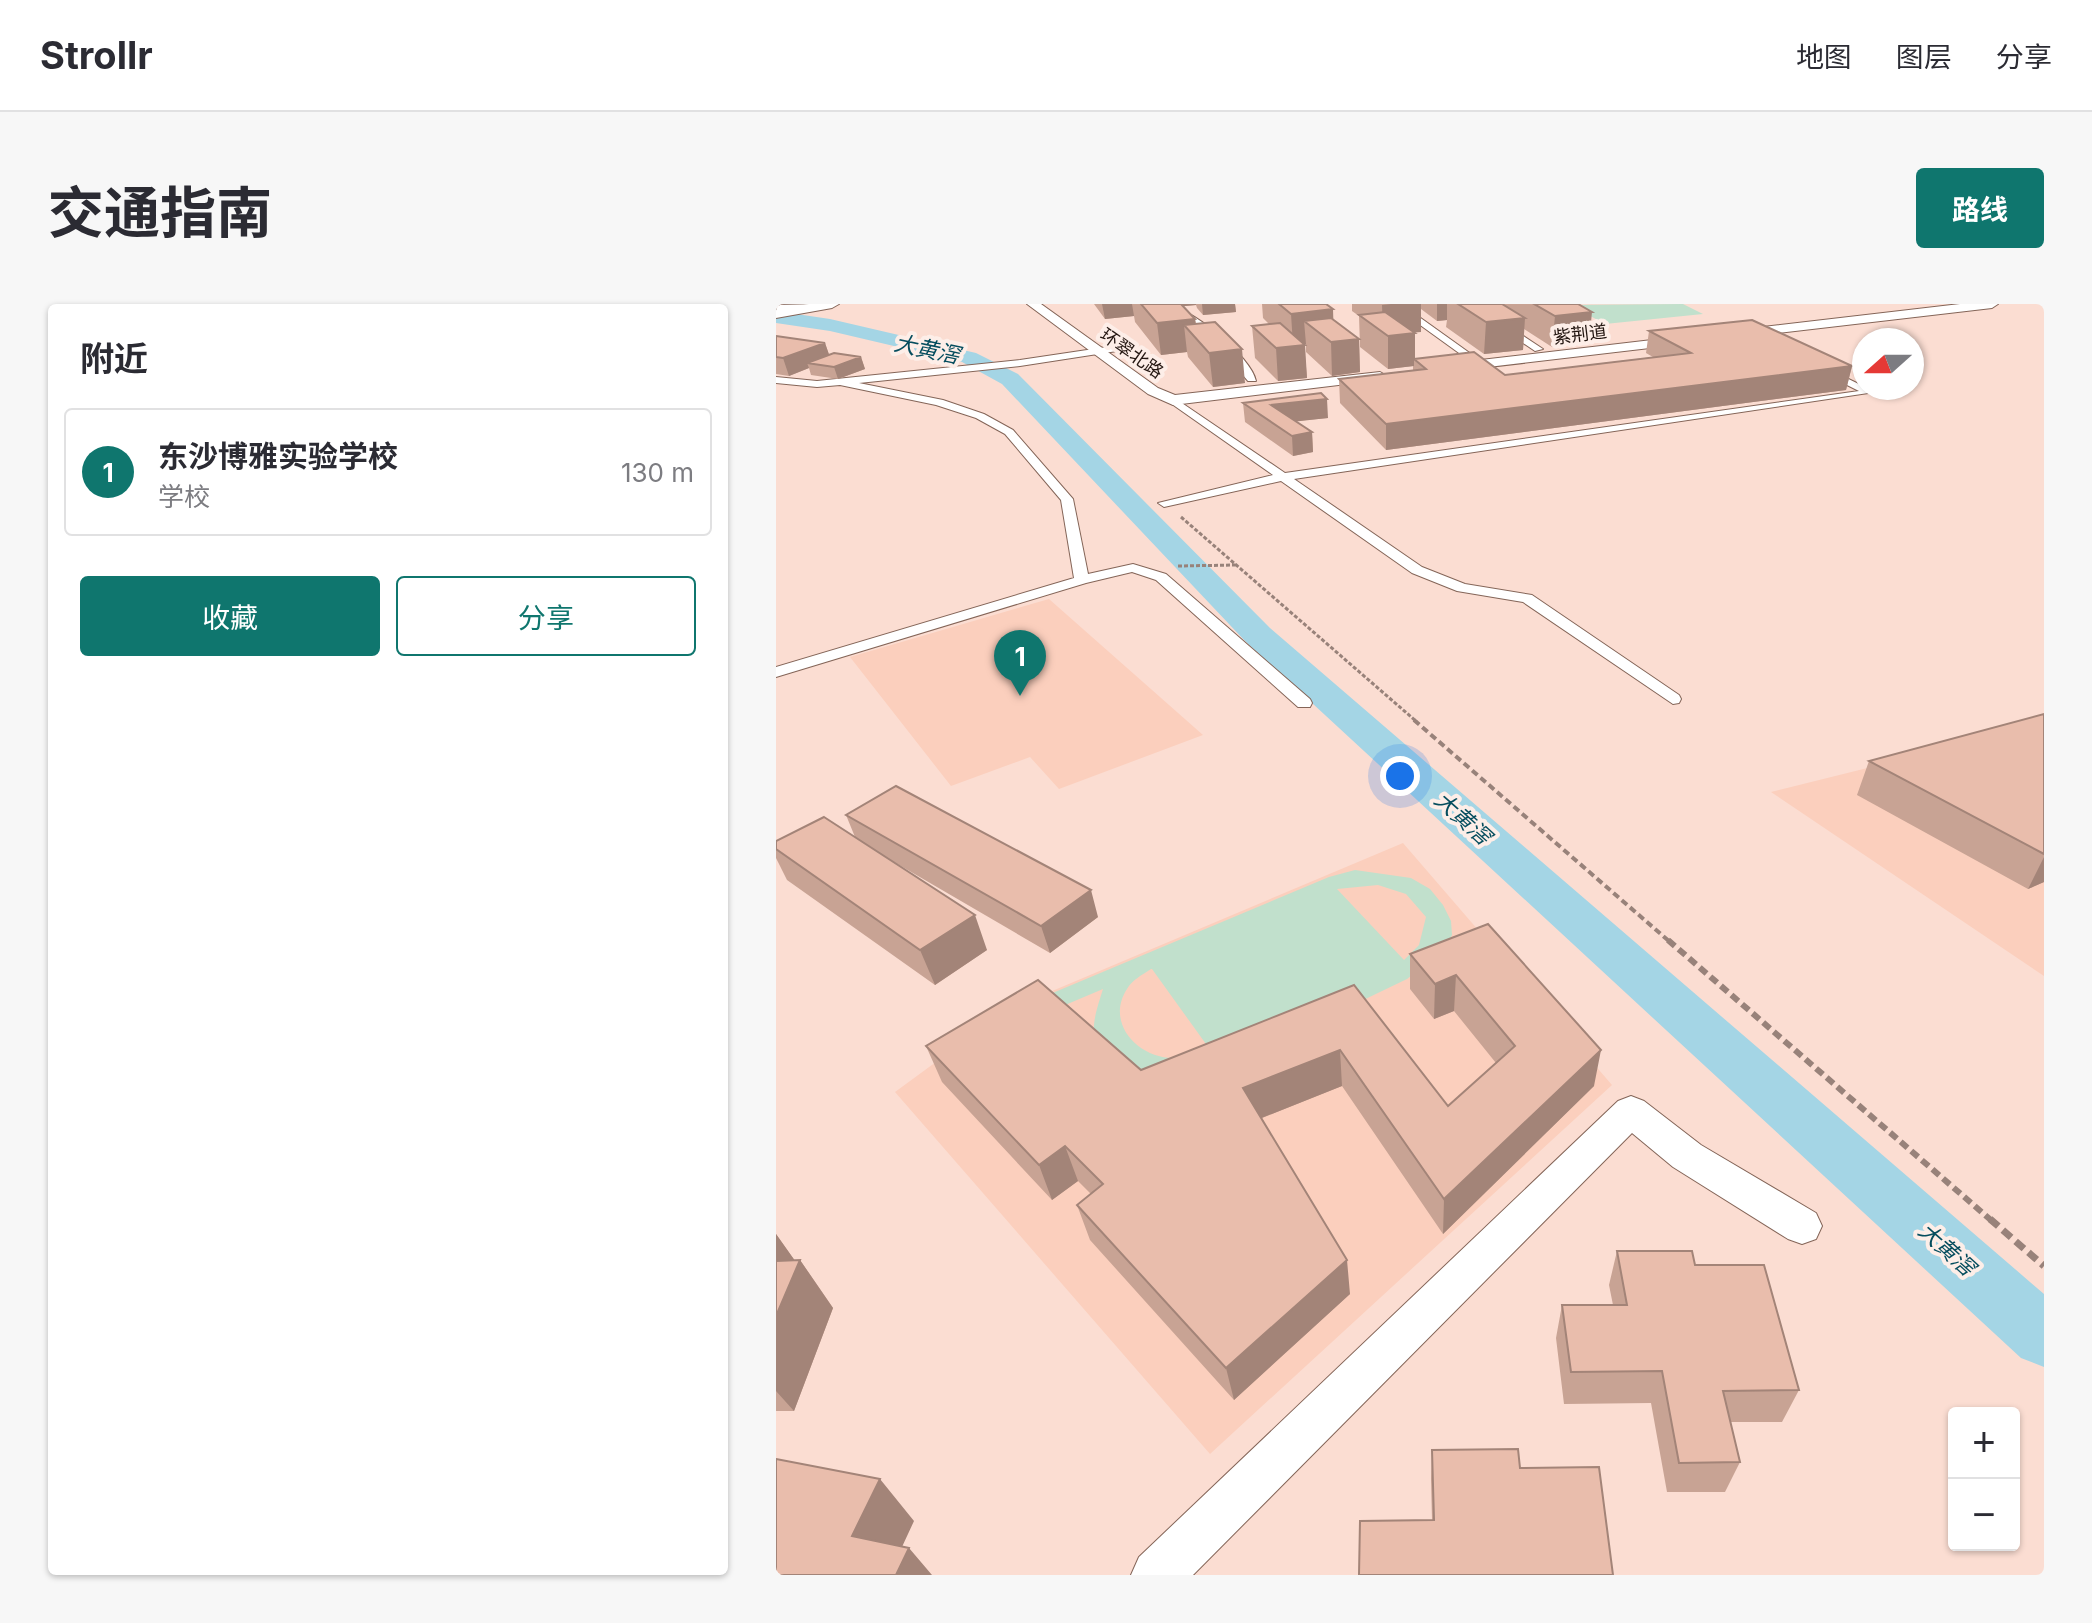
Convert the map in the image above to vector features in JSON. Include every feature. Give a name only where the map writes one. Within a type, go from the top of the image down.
[{"type":"highway","points":[[780,309],[812,304]]},
{"type":"main road","points":[[780,309],[832,304]]},
{"type":"street","name":"环翠北路","points":[[1033,304],[1153,391],[1173,400]]},
{"type":"street","points":[[1050,304],[1168,387],[1173,400],[1417,570],[1462,588],[1527,598],[1673,699]]},
{"type":"street","points":[[1166,304],[1204,325],[1224,343],[1252,379]]},
{"type":"street","points":[[1395,304],[1480,364]]},
{"type":"street","points":[[1469,304],[1538,349]]},
{"type":"street","name":"紫荆道","points":[[1436,369],[1992,304]]},
{"type":"street","points":[[1746,333],[1774,346]]},
{"type":"street","points":[[776,380],[817,384],[841,382],[1020,363],[1114,349]]},
{"type":"street","points":[[1164,503],[1281,477],[1870,392],[1815,366]]},
{"type":"street","points":[[1173,400],[1392,374]]},
{"type":"street","points":[[841,382],[939,402],[980,416],[1009,432],[1067,499],[1082,580]]},
{"type":"street","points":[[776,672],[1082,580],[1133,568],[1161,577],[1304,703]]},
{"type":"street","points":[[1157,1575],[1631,1111],[1687,1156],[1802,1226]]},
{"type":"path","points":[[1164,503],[2044,1266]]},
{"type":"path","points":[[1133,568],[1237,565]]},
{"type":"shaded area","points":[[1049,599],[1203,735],[1059,789],[1030,757],[951,786],[850,657]]},
{"type":"shaded area","points":[[2044,724],[2044,976],[1771,792]]},
{"type":"shaded area","points":[[1403,843],[1612,1085],[1210,1454],[895,1092],[1007,1010]]},
{"type":"green space","points":[[1683,304],[1703,314],[1605,324],[1570,305]]},
{"type":"green space","points":[[1355,870],[1411,878],[1430,889],[1451,921],[1452,935],[1444,950],[1407,979],[1222,1068],[1134,1073],[1101,1046],[1096,1038],[1095,1020],[1103,989],[1032,1019],[1024,1005],[1329,877]],"holes":[[[1378,885],[1406,894],[1426,917],[1419,945],[1404,960],[1337,889]],[[1152,969],[1211,1051],[1178,1058],[1160,1056],[1137,1045],[1123,1026],[1120,1014],[1127,989]]]},
{"type":"building","points":[[1141,304],[1181,304],[1195,319],[1157,323]]},
{"type":"building","points":[[1279,304],[1326,304],[1333,309],[1291,314]]},
{"type":"building","points":[[1458,304],[1502,304],[1525,318],[1486,322]]},
{"type":"building","points":[[1534,304],[1578,304],[1592,312],[1555,316]]},
{"type":"building","points":[[1385,312],[1415,333],[1388,336],[1359,315]]},
{"type":"building","points":[[1331,318],[1359,339],[1331,342],[1304,321]]},
{"type":"building","points":[[1752,320],[1852,366],[1386,424],[1339,379],[1426,369],[1414,359],[1474,352],[1505,375],[1691,353],[1649,331]]},
{"type":"building","points":[[1215,322],[1242,349],[1209,353],[1184,325]]},
{"type":"building","points":[[1280,323],[1305,345],[1276,348],[1252,326]]},
{"type":"building","points":[[776,336],[825,343],[783,358],[776,357]]},
{"type":"building","points":[[834,353],[861,357],[834,367],[807,363]]},
{"type":"building","points":[[1321,393],[1327,399],[1271,405],[1312,432],[1292,436],[1243,403]]},
{"type":"building","points":[[2044,714],[2044,854],[1869,761]]},
{"type":"building","points":[[896,786],[1091,890],[1041,926],[846,815]]},
{"type":"building","points":[[824,817],[975,915],[920,950],[776,849],[776,841]]},
{"type":"building","points":[[1488,924],[1601,1050],[1444,1199],[1340,1050],[1243,1088],[1347,1260],[1226,1368],[1077,1205],[1103,1184],[1065,1146],[1039,1165],[926,1046],[1038,980],[1141,1070],[1354,985],[1448,1106],[1515,1046],[1456,975],[1435,984],[1410,954]]},
{"type":"building","points":[[1617,1251],[1692,1251],[1695,1265],[1764,1265],[1799,1390],[1723,1391],[1740,1462],[1679,1463],[1662,1371],[1571,1372],[1562,1305],[1627,1305]]},
{"type":"building","points":[[800,1260],[776,1316],[776,1261]]},
{"type":"building","points":[[1518,1449],[1520,1468],[1599,1467],[1613,1575],[1359,1575],[1360,1521],[1434,1520],[1432,1450]]},
{"type":"building","points":[[776,1459],[880,1479],[852,1536],[909,1548],[896,1575],[776,1575]]},
{"type":"waterway","name":"大黄滘","points":[[776,317],[830,325],[969,357],[1010,379],[1258,635],[2044,1336]]},
{"type":"place","name":"东沙博雅实验学校","points":[[1020,696]]}]
